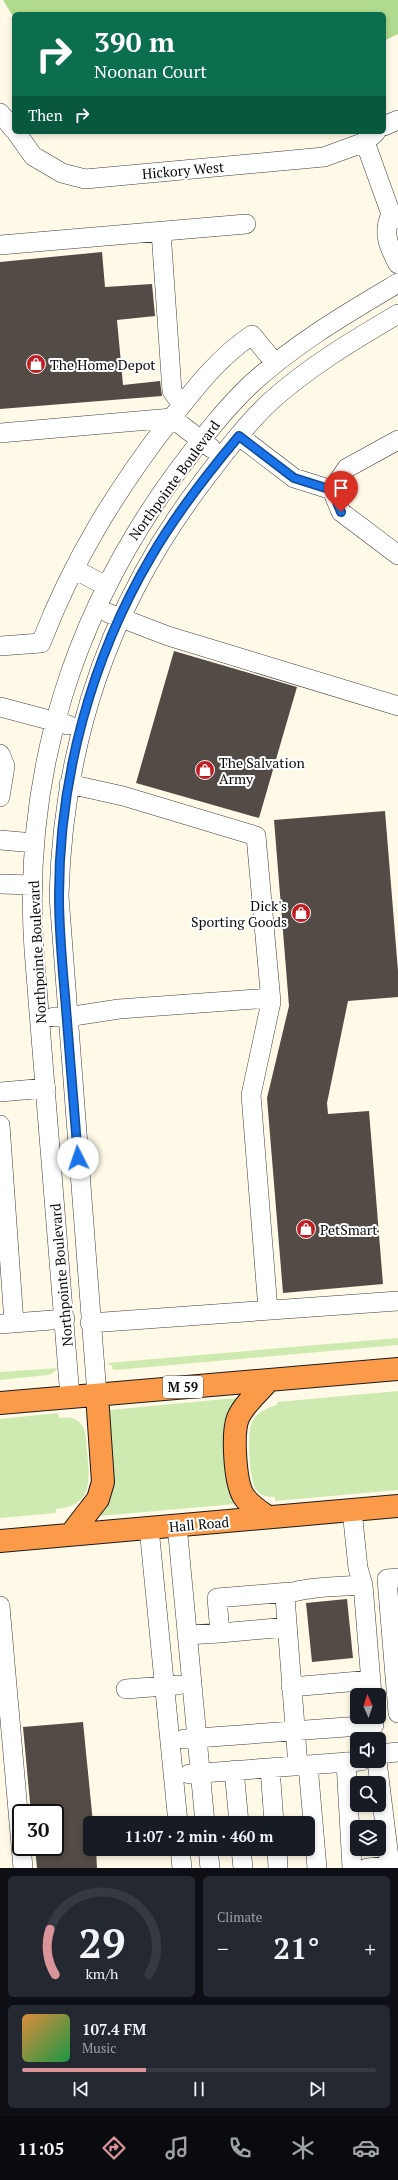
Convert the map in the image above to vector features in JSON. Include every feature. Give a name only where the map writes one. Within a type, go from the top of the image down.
[{"type":"highway","name":"M 59","points":[[0,1403],[398,1369]]},
{"type":"highway","points":[[268,1517],[248,1501],[243,1493],[239,1480],[235,1436],[238,1418],[244,1409],[270,1380]]},
{"type":"highway","points":[[71,1534],[91,1510],[102,1490],[103,1469],[97,1395]]},
{"type":"highway","name":"Hall Road","points":[[0,1541],[398,1506]]},
{"type":"street","name":"Hickory West","points":[[0,112],[12,127]]},
{"type":"street","points":[[386,125],[398,120]]},
{"type":"street","name":"Hickory West","points":[[17,134],[33,156],[62,173],[86,178],[324,157],[371,137]]},
{"type":"street","points":[[371,137],[394,217],[386,226],[388,245],[398,264]]},
{"type":"street","points":[[0,245],[246,224]]},
{"type":"street","points":[[161,231],[172,391],[177,411],[201,440],[222,456]]},
{"type":"street","name":"Northpointe Boulevard","points":[[70,1397],[33,931],[32,885],[34,843],[42,787],[55,721],[78,650],[95,607],[144,518],[201,440],[235,400],[275,363],[320,330],[398,283]]},
{"type":"street","name":"Northpointe Boulevard","points":[[97,1395],[90,1323],[59,896],[61,846],[68,784],[81,729],[103,658],[139,579],[160,542],[222,456],[272,400],[307,372],[346,345],[398,314]]},
{"type":"street","points":[[0,646],[41,643],[74,569],[123,483],[177,411],[220,361],[240,343],[252,335],[275,363]]},
{"type":"street","points":[[0,433],[177,411]]},
{"type":"street","points":[[239,436],[294,478],[332,490]]},
{"type":"street","points":[[332,490],[347,468],[398,440]]},
{"type":"street","points":[[332,490],[341,512],[398,555]]},
{"type":"street","points":[[74,569],[106,586]]},
{"type":"street","points":[[95,607],[168,636],[398,706]]},
{"type":"street","points":[[0,707],[81,729]]},
{"type":"street","points":[[0,754],[4,766],[0,797]]},
{"type":"street","points":[[68,784],[123,796],[256,836],[270,998],[251,1095],[268,1310]]},
{"type":"street","points":[[0,840],[34,843]]},
{"type":"street","points":[[0,884],[32,885]]},
{"type":"street","points":[[39,1003],[47,1014],[59,1018],[119,1009],[270,998]]},
{"type":"street","points":[[0,1092],[46,1088]]},
{"type":"street","points":[[0,1125],[7,1324],[65,1319]]},
{"type":"street","points":[[57,1222],[83,1220]]},
{"type":"street","points":[[90,1323],[398,1301]]},
{"type":"street","points":[[352,1510],[358,1568],[363,1585],[371,1688]]},
{"type":"street","points":[[177,1526],[204,1816]]},
{"type":"street","points":[[150,1528],[177,1816]]},
{"type":"street","points":[[398,1578],[387,1580],[398,1713]]},
{"type":"street","points":[[220,1633],[218,1598],[363,1585]]},
{"type":"street","points":[[290,1592],[284,1597],[294,1731],[303,1765],[316,1868]]},
{"type":"street","points":[[0,1606],[23,1868]]},
{"type":"street","points":[[187,1635],[287,1627]]},
{"type":"street","points":[[126,1689],[192,1684]]},
{"type":"street","points":[[291,1688],[350,1688]]},
{"type":"street","points":[[170,1741],[294,1731],[374,1727]]},
{"type":"street","points":[[386,1753],[398,1752]]},
{"type":"street","points":[[174,1775],[350,1762]]},
{"type":"street","points":[[270,1768],[273,1816]]},
{"type":"street","points":[[352,1868],[354,1768]]},
{"type":"street","points":[[367,1868],[394,1866],[378,1768]]},
{"type":"street","points":[[234,1770],[238,1816]]},
{"type":"street","points":[[181,1856],[182,1868]]},
{"type":"street","points":[[209,1856],[210,1868]]},
{"type":"street","points":[[242,1856],[243,1868]]},
{"type":"street","points":[[277,1856],[278,1868]]},
{"type":"green space","points":[[3,0],[398,0],[398,34],[386,40],[386,12],[12,12],[12,15]]},
{"type":"green space","points":[[398,1338],[398,1345],[116,1370],[112,1369],[112,1366],[107,1363]]},
{"type":"green space","points":[[58,1368],[53,1373],[48,1375],[0,1380],[0,1372]]},
{"type":"green space","points":[[398,1391],[398,1490],[275,1501],[275,1497],[264,1496],[256,1489],[250,1466],[249,1445],[250,1427],[259,1413],[277,1405],[277,1402]]},
{"type":"green space","points":[[236,1398],[228,1483],[235,1504],[100,1516],[111,1498],[113,1488],[109,1410]]},
{"type":"green space","points":[[58,1413],[59,1418],[77,1420],[84,1430],[89,1472],[86,1490],[83,1497],[77,1503],[68,1507],[56,1509],[56,1513],[0,1518],[0,1419]]},
{"type":"building","name":"The Home Depot","points":[[102,252],[105,287],[152,284],[155,316],[117,320],[123,385],[160,381],[162,396],[0,409],[0,262]]},
{"type":"building","points":[[174,651],[297,687],[259,818],[136,783]]},
{"type":"building","points":[[385,811],[398,971],[398,997],[348,1001],[327,1103],[328,1114],[369,1111],[383,1284],[283,1293],[267,1098],[289,1006],[274,820]]},
{"type":"building","points":[[347,1599],[353,1658],[312,1662],[306,1603]]},
{"type":"building","points":[[83,1722],[92,1816],[83,1816],[83,1856],[96,1856],[97,1868],[37,1868],[36,1856],[64,1856],[64,1804],[30,1804],[23,1727]]},
{"type":"place","name":"The Home Depot","points":[[36,364]]},
{"type":"place","name":"The Salvation Army","points":[[205,770]]},
{"type":"place","name":"Dick's Sporting Goods","points":[[301,913]]},
{"type":"place","name":"PetSmart","points":[[306,1229]]},
{"type":"route","points":[[78,1158],[60,926],[59,896],[61,846],[68,784],[76,747],[96,678],[111,638],[128,599],[150,558],[170,526],[222,456],[239,436],[294,478],[332,490],[341,512]]}]
